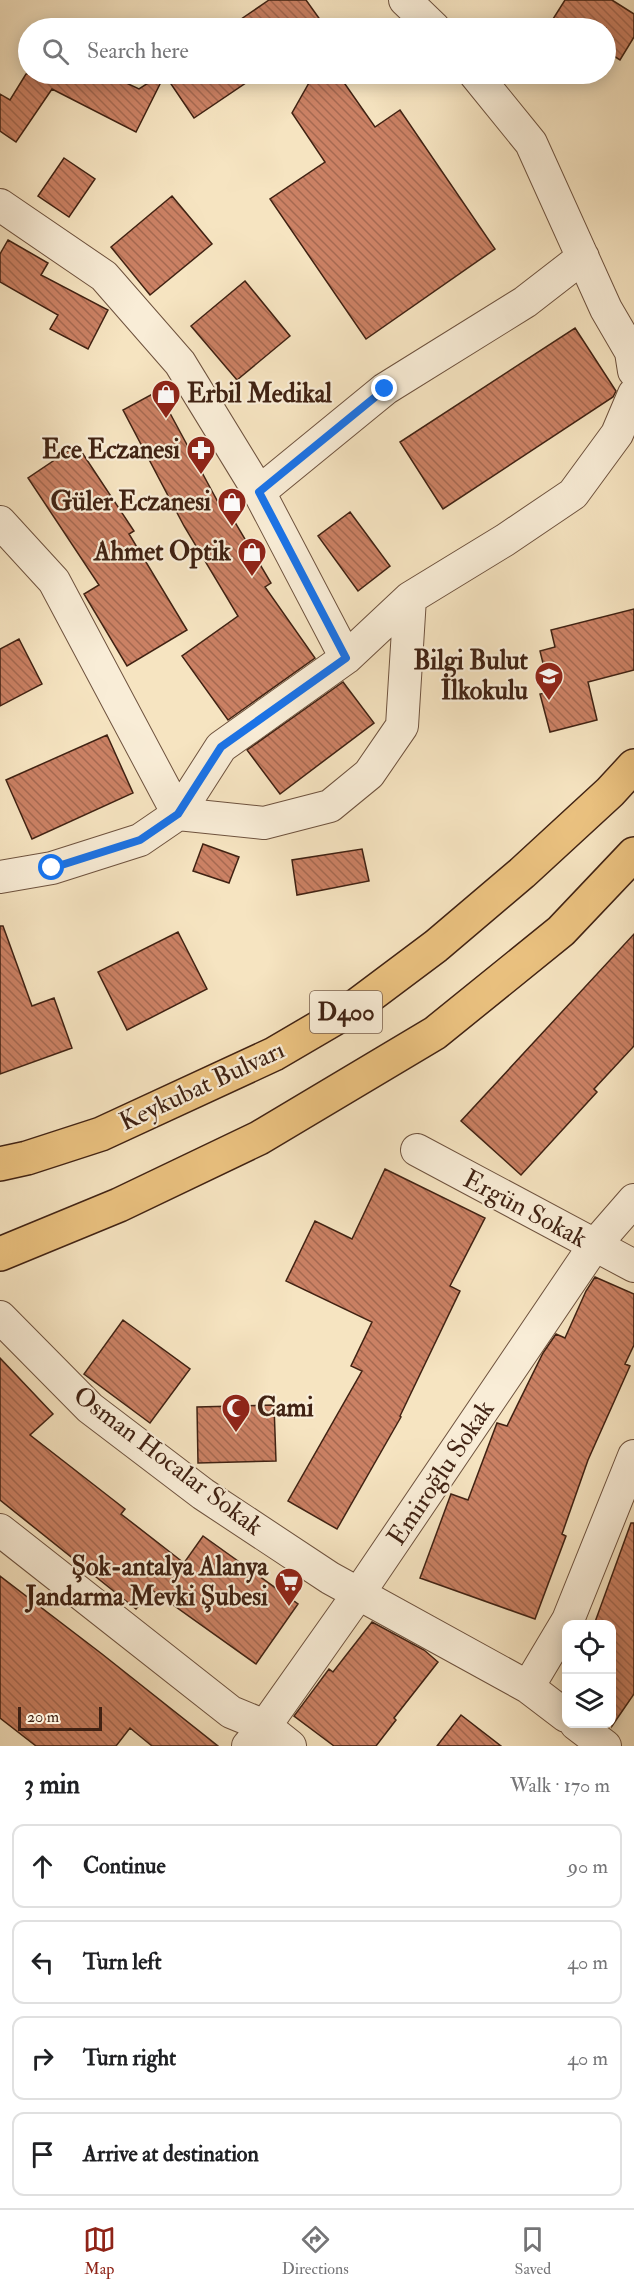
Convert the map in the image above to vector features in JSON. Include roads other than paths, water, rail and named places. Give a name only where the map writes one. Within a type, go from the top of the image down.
[{"type":"highway","name":"Keykubat Bulvarı","points":[[1,1163],[27,1158],[101,1134],[274,1054],[356,1006],[436,945],[522,873],[610,792],[634,765]]},
{"type":"highway","name":"D400","points":[[0,1254],[120,1205],[260,1138],[435,1033],[561,931],[634,854]]},
{"type":"street","points":[[405,0],[424,18]]},
{"type":"street","points":[[483,84],[531,143],[606,309],[631,352],[634,371]]},
{"type":"street","points":[[0,205],[104,276],[180,363],[259,492],[346,658]]},
{"type":"street","points":[[259,492],[385,389],[525,302],[583,257]]},
{"type":"street","points":[[0,877],[52,868],[140,840],[178,814],[221,747],[346,658],[410,598],[506,540],[573,494],[617,434],[634,393]]},
{"type":"street","points":[[0,522],[54,580],[178,814]]},
{"type":"street","points":[[178,814],[264,824],[330,806],[369,774],[402,726],[410,598]]},
{"type":"street","name":"Ergün Sokak","points":[[417,1150],[634,1266]]},
{"type":"street","name":"Emiroğlu Sokak","points":[[256,1736],[359,1593],[594,1246],[634,1200]]},
{"type":"street","name":"Osman Hocalar Sokak","points":[[0,1317],[90,1408],[203,1494],[330,1578],[528,1687],[562,1712]]},
{"type":"street","points":[[528,1687],[568,1620],[634,1456]]},
{"type":"street","points":[[0,1530],[231,1712],[256,1736],[290,1746]]},
{"type":"street","points":[[581,1728],[604,1746]]},
{"type":"place","name":"Erbil Medikal","points":[[166,420]]},
{"type":"place","name":"Ece Eczanesi","points":[[201,476]]},
{"type":"place","name":"Güler Eczanesi","points":[[232,528]]},
{"type":"place","name":"Ahmet Optik","points":[[252,578]]},
{"type":"place","name":"Bilgi Bulut İlkokulu","points":[[549,702]]},
{"type":"place","name":"Cami","points":[[236,1434]]},
{"type":"place","name":"Şok-antalya Alanya Jandarma Mevki Şubesi","points":[[289,1608]]}]
